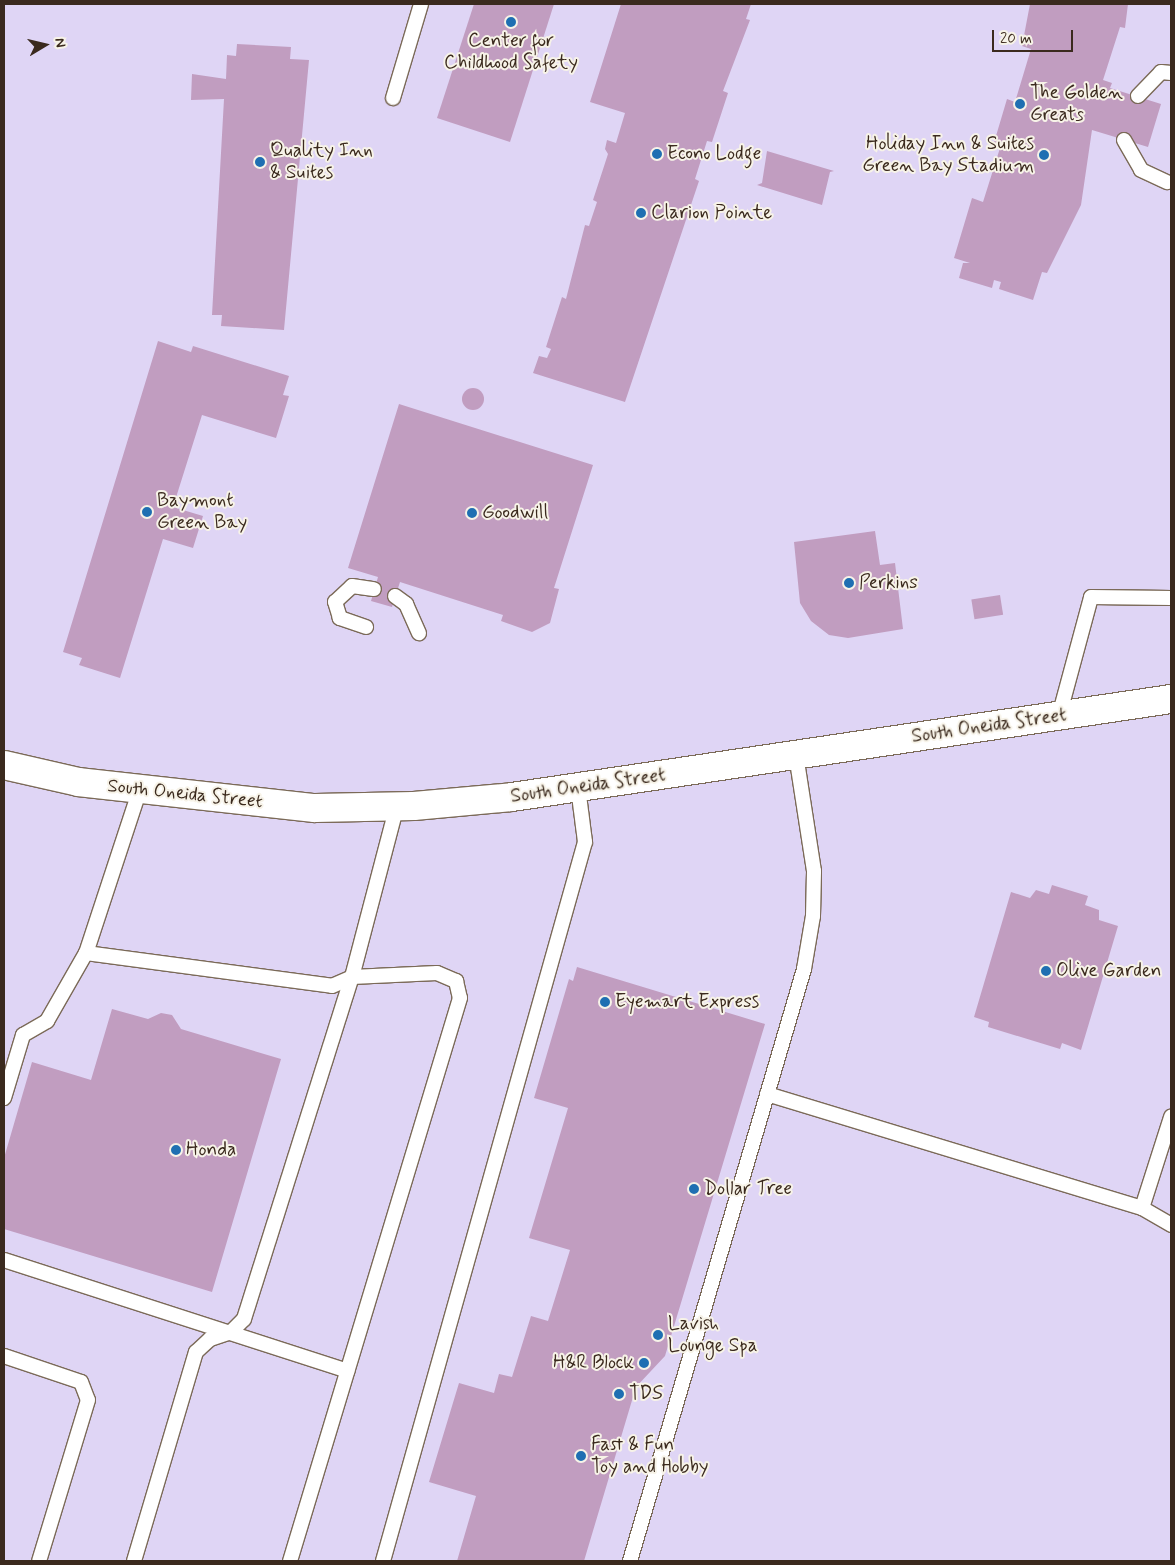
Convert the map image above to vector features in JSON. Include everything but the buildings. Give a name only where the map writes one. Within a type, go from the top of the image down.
[{"type":"street","name":"South Oneida Street","points":[[4,765],[78,782],[315,808],[397,806],[578,787],[1171,699]]},
{"type":"lane","points":[[393,98],[421,4]]},
{"type":"lane","points":[[1138,96],[1162,72],[1171,73]]},
{"type":"lane","points":[[1124,140],[1141,170],[1167,182]]},
{"type":"lane","points":[[366,627],[340,618],[335,602],[352,586],[374,589]]},
{"type":"lane","points":[[395,596],[406,604],[418,633]]},
{"type":"lane","points":[[1059,716],[1091,597],[1171,598]]},
{"type":"lane","points":[[630,1561],[804,969],[813,916],[814,871],[796,755]]},
{"type":"lane","points":[[383,1561],[585,842],[578,787]]},
{"type":"lane","points":[[4,1098],[23,1035],[47,1021],[86,953],[140,789]]},
{"type":"lane","points":[[134,1561],[196,1352],[210,1339],[231,1332],[244,1319],[352,977],[397,806]]},
{"type":"lane","points":[[86,953],[332,986],[352,977],[437,973],[456,981],[460,998],[290,1561]]},
{"type":"lane","points":[[767,1094],[1142,1208],[1171,1224]]},
{"type":"lane","points":[[1142,1208],[1171,1117]]},
{"type":"lane","points":[[4,1260],[348,1371]]},
{"type":"lane","points":[[4,1356],[81,1382],[88,1400],[39,1561]]},
{"type":"shaded area","points":[[4,4],[1171,4],[1171,1561],[4,1561]]},
{"type":"place","name":"Center for Childhood Safety","points":[[511,22]]},
{"type":"place","name":"The Golden Greats","points":[[1020,104]]},
{"type":"place","name":"Econo Lodge","points":[[657,154]]},
{"type":"place","name":"Holiday Inn & Suites Green Bay Stadium","points":[[1044,155]]},
{"type":"place","name":"Quality Inn & Suites","points":[[260,162]]},
{"type":"place","name":"Clarion Pointe","points":[[641,213]]},
{"type":"place","name":"Baymont Green Bay","points":[[147,512]]},
{"type":"place","name":"Goodwill","points":[[472,513]]},
{"type":"place","name":"Perkins","points":[[849,583]]},
{"type":"place","name":"Olive Garden","points":[[1046,971]]},
{"type":"place","name":"Eyemart Express","points":[[605,1002]]},
{"type":"place","name":"Honda","points":[[176,1150]]},
{"type":"place","name":"Dollar Tree","points":[[694,1189]]},
{"type":"place","name":"Lavish Lounge Spa","points":[[658,1335]]},
{"type":"place","name":"H&R Block","points":[[644,1363]]},
{"type":"place","name":"TDS","points":[[619,1394]]},
{"type":"place","name":"Fast & Fun Toy and Hobby","points":[[581,1456]]}]
